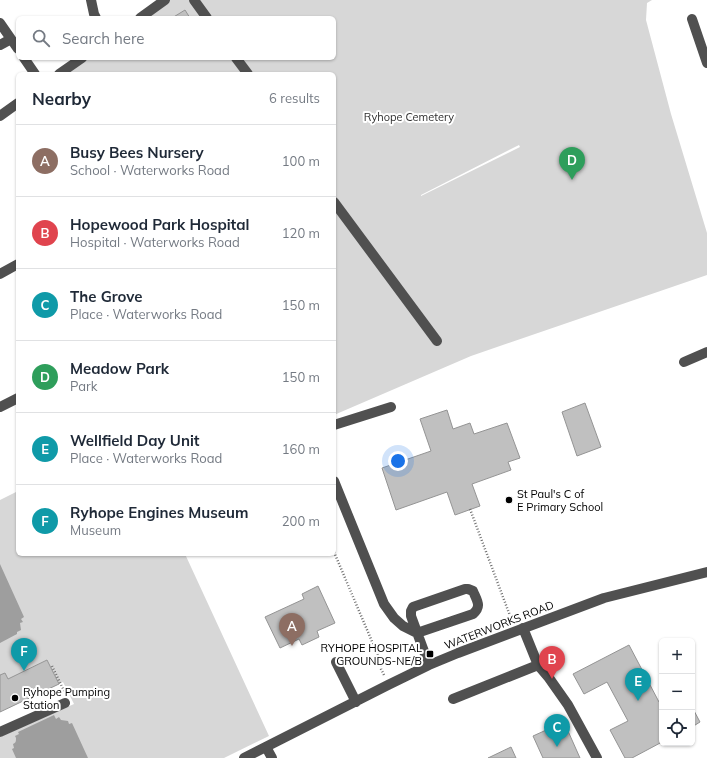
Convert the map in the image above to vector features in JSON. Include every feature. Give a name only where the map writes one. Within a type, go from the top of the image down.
[{"type":"street","points":[[90,0],[95,16]]},
{"type":"street","points":[[143,16],[165,0]]},
{"type":"street","points":[[194,0],[206,16]]},
{"type":"street","points":[[692,18],[707,62]]},
{"type":"street","points":[[0,23],[16,46]]},
{"type":"street","points":[[0,45],[11,39]]},
{"type":"street","points":[[25,60],[34,72]]},
{"type":"street","points":[[62,72],[79,60]]},
{"type":"street","points":[[238,60],[246,72]]},
{"type":"street","points":[[0,116],[16,104]]},
{"type":"street","points":[[336,205],[437,341]]},
{"type":"street","points":[[0,274],[16,265]]},
{"type":"street","points":[[684,362],[707,352]]},
{"type":"street","points":[[0,408],[16,399]]},
{"type":"street","points":[[336,424],[391,407]]},
{"type":"street","points":[[336,486],[384,604],[394,618],[403,626],[417,633],[473,614],[478,608],[473,591],[465,589],[413,607],[411,616],[417,633],[429,665]]},
{"type":"street","name":"WATERWORKS ROAD","points":[[244,758],[429,665],[604,598],[707,572]]},
{"type":"street","points":[[520,630],[538,665],[568,705],[596,758]]},
{"type":"street","points":[[336,662],[356,702]]},
{"type":"street","points":[[453,699],[538,665]]},
{"type":"street","points":[[0,732],[65,703]]},
{"type":"street","points":[[266,747],[272,758]]},
{"type":"path","points":[[470,509],[520,630]]},
{"type":"path","points":[[336,556],[379,658],[381,669],[388,685]]},
{"type":"path","points":[[52,666],[57,676]]},
{"type":"green space","name":"Ryhope Cemetery","points":[[165,0],[652,0],[647,3],[646,20],[671,114],[707,233],[707,275],[471,356],[336,414],[336,72],[62,72],[79,60],[336,60],[336,16],[142,16]],"holes":[[[519,145],[520,147],[421,195]]]},
{"type":"green space","points":[[16,492],[16,556],[186,556],[269,736],[224,758],[0,758],[0,737],[74,704],[63,682],[59,684],[47,660],[8,679],[5,673],[0,675],[0,500]]},
{"type":"shaded area","points":[[0,564],[24,617],[21,619],[23,622],[20,623],[21,630],[17,632],[17,634],[0,643]]},
{"type":"shaded area","points":[[54,715],[56,719],[59,717],[61,720],[68,721],[69,724],[72,723],[88,758],[16,758],[12,749],[14,748],[13,744],[16,741],[15,736],[19,734],[18,732]]},
{"type":"building","points":[[185,10],[189,16],[175,16]]},
{"type":"building","points":[[585,403],[601,447],[577,456],[562,412]]},
{"type":"building","points":[[447,410],[453,429],[470,423],[474,434],[507,423],[520,458],[508,462],[511,470],[472,484],[480,506],[455,515],[447,492],[396,510],[382,468],[431,451],[420,419]]},
{"type":"building","points":[[318,586],[335,623],[317,631],[319,637],[302,645],[299,639],[280,648],[265,617],[304,599],[302,594]]},
{"type":"building","points":[[629,645],[659,702],[659,744],[632,758],[625,758],[610,730],[628,721],[607,682],[584,694],[573,674]]},
{"type":"building","name":"Ryhope Pumping Station","points":[[47,660],[59,684],[0,712],[0,675],[5,673],[8,679]]},
{"type":"building","points":[[695,713],[700,722],[695,725]]},
{"type":"building","points":[[564,722],[580,758],[543,758],[533,736]]},
{"type":"building","points":[[511,747],[516,758],[488,758]]},
{"type":"place","name":"Meadow Park","points":[[572,180]]},
{"type":"place","name":"St Paul's C of E Primary School","points":[[509,500]]},
{"type":"place","name":"Busy Bees Nursery","points":[[292,646]]},
{"type":"place","name":"RYHOPE HOSPITAL GROUNDS-NE/B","points":[[430,654]]},
{"type":"place","name":"Ryhope Engines Museum","points":[[24,671]]},
{"type":"place","name":"Hopewood Park Hospital","points":[[552,679]]},
{"type":"place","name":"Ryhope Pumping Station","points":[[15,698]]},
{"type":"place","name":"Wellfield Day Unit","points":[[638,701]]},
{"type":"place","name":"The Grove","points":[[557,747]]}]
